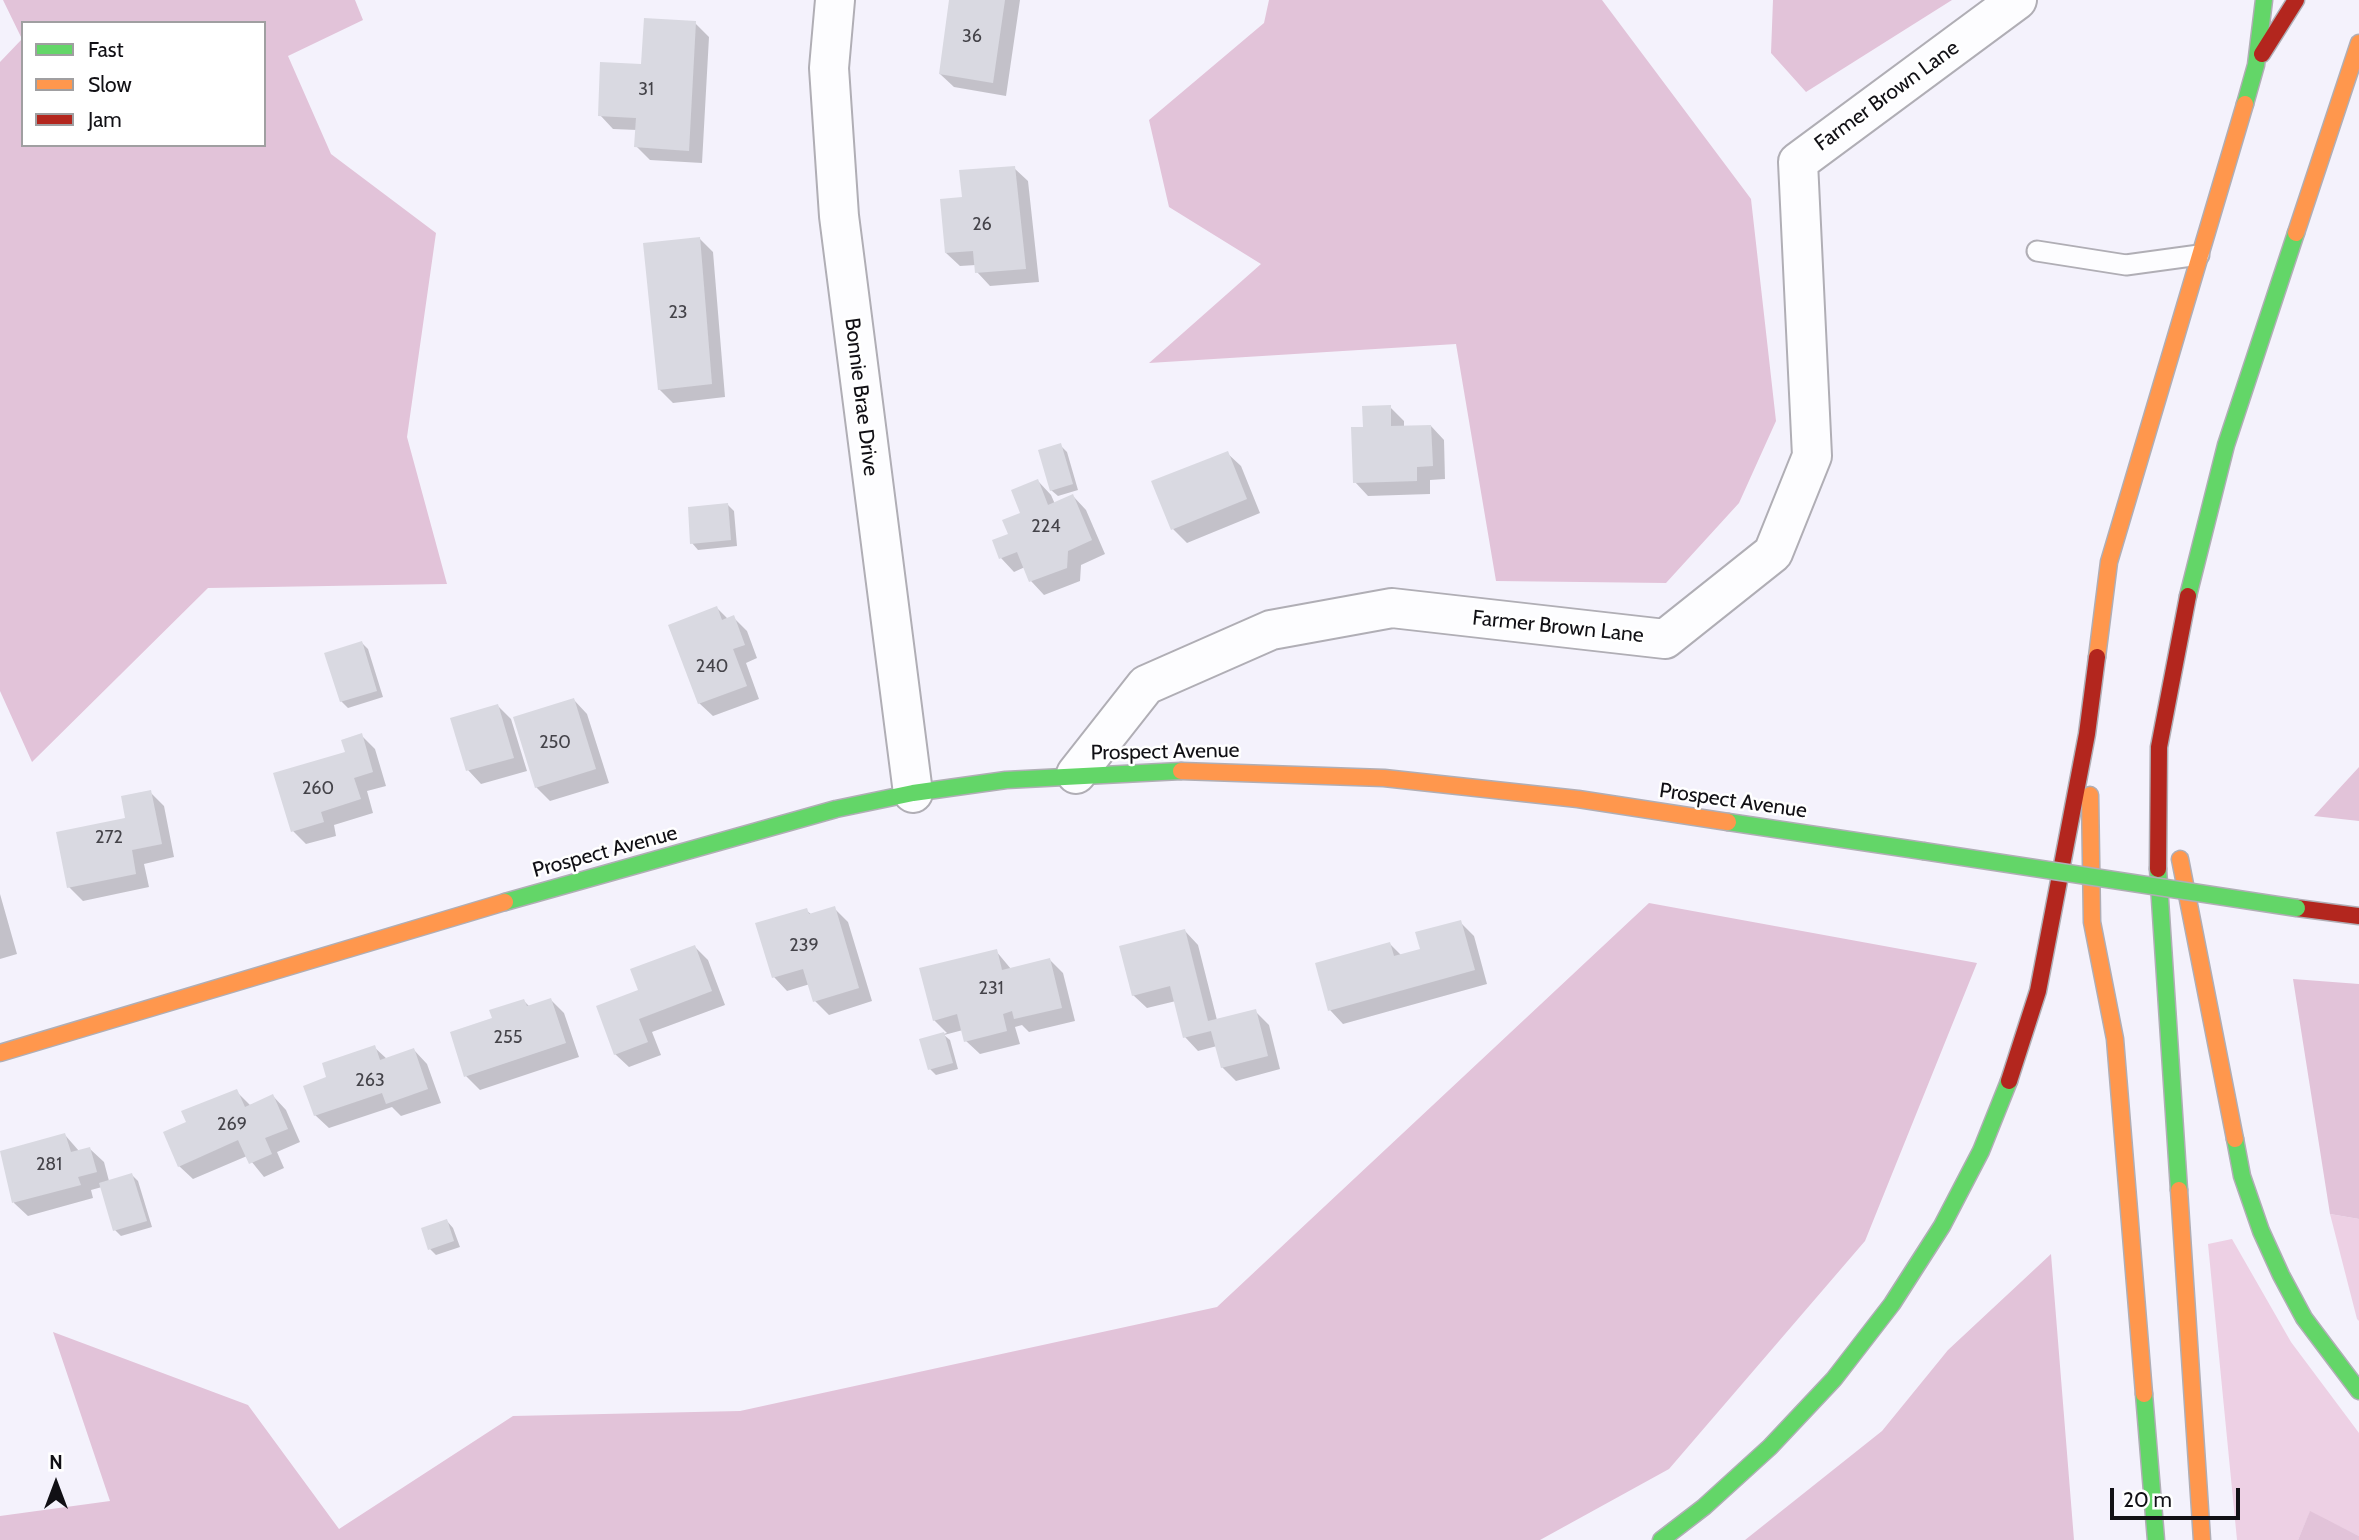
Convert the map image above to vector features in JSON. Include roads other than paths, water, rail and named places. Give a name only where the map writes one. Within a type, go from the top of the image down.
[{"type":"main road","points":[[1661,1540],[1704,1507],[1770,1447],[1834,1379],[1892,1304],[1942,1226],[1986,1140],[2013,1072],[2038,991],[2087,734],[2109,562],[2256,65],[2264,0]]},
{"type":"main road","points":[[2256,65],[2296,0]]},
{"type":"main road","points":[[2202,1540],[2167,1034],[2157,834],[2159,747],[2194,558],[2226,445],[2359,43]]},
{"type":"main road","points":[[2347,76],[2359,64]]},
{"type":"main road","points":[[2087,734],[2093,840],[2092,922],[2115,1039],[2156,1540]]},
{"type":"main road","points":[[2159,747],[2242,1176],[2261,1231],[2287,1286],[2331,1357],[2359,1391]]},
{"type":"main road","name":"Prospect Avenue","points":[[0,1053],[530,894],[836,809],[914,793],[1076,774],[1193,770],[1384,778],[1578,799],[2359,916]]},
{"type":"street","name":"Bonnie Brae Drive","points":[[835,0],[829,80],[839,216],[863,422],[914,793]]},
{"type":"street","name":"Farmer Brown Lane","points":[[1076,774],[1146,685],[1272,630],[1392,608],[1665,639],[1773,553],[1812,456],[1797,162],[2017,0]]},
{"type":"lane","points":[[2037,251],[2126,265],[2199,255]]}]
